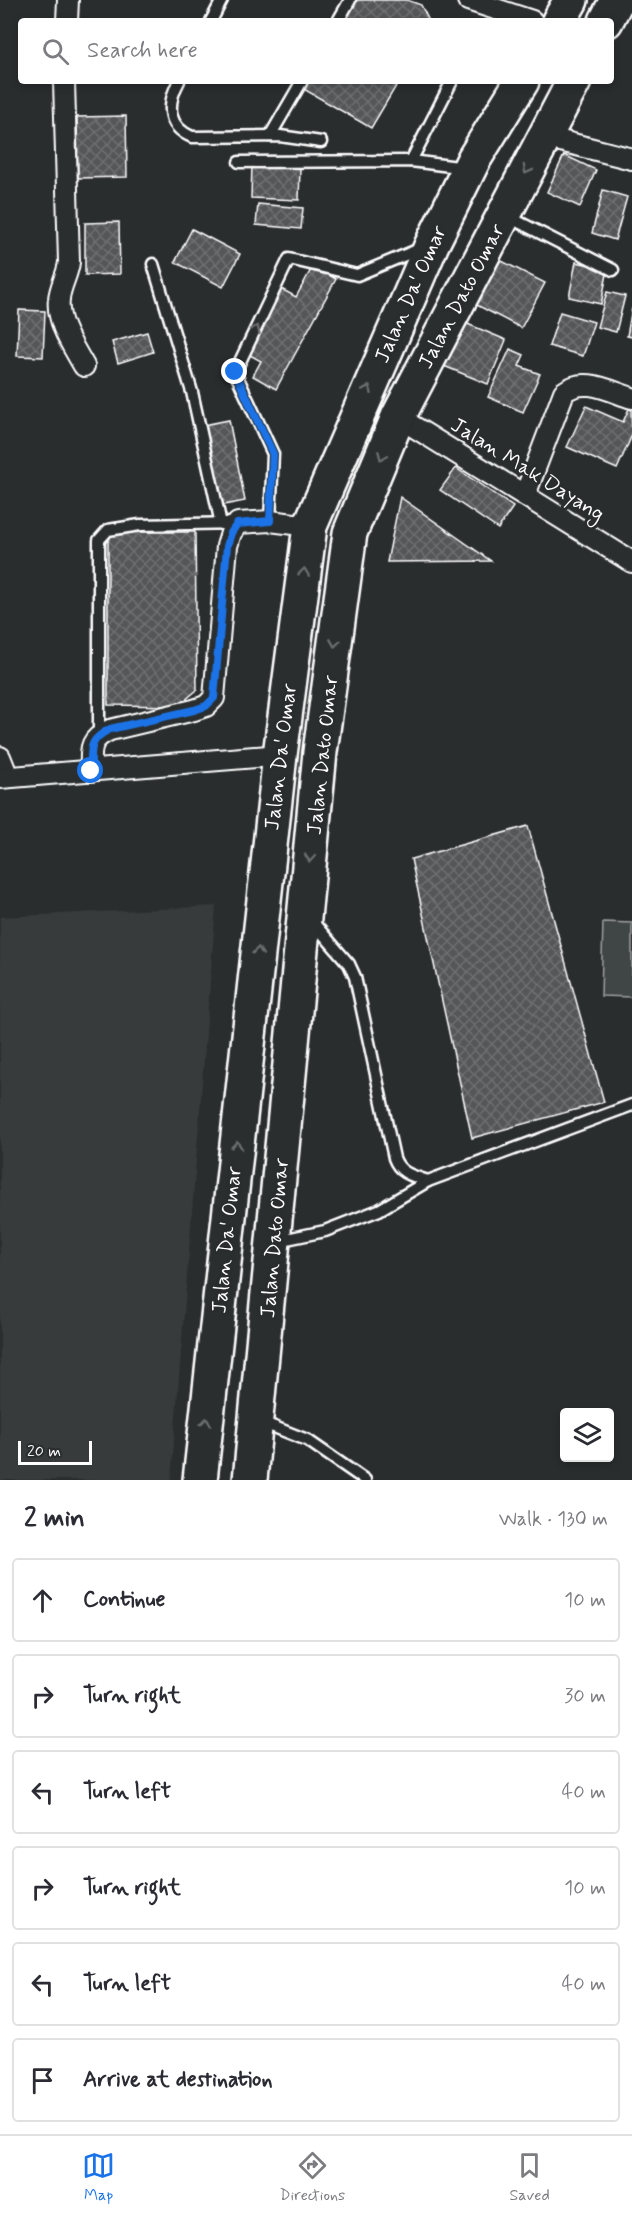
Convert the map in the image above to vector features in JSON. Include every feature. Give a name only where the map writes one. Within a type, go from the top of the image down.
[{"type":"highway","points":[[561,18],[571,0]]},
{"type":"highway","points":[[608,18],[617,0]]},
{"type":"highway","name":"Jalan Da' Omar","points":[[200,1480],[280,755],[310,526],[432,244],[470,168],[520,84]]},
{"type":"highway","name":"Jalan Dato Omar","points":[[250,1480],[320,752],[350,533],[398,417],[572,84]]},
{"type":"highway","points":[[236,1480],[251,1379],[263,1350]]},
{"type":"street","points":[[67,18],[68,0]]},
{"type":"street","points":[[468,0],[523,18]]},
{"type":"street","points":[[64,84],[69,262],[59,296],[59,315],[84,366]]},
{"type":"street","points":[[544,137],[632,159]]},
{"type":"street","points":[[525,495],[564,393],[573,385],[587,384],[632,398]]},
{"type":"street","name":"Jalan Mak Dayang","points":[[398,417],[632,562]]},
{"type":"street","points":[[91,771],[92,744],[99,735],[110,729],[194,710],[206,706],[214,698],[227,546],[231,533],[229,524],[270,521],[310,526]]},
{"type":"street","points":[[0,757],[4,778],[280,755]]},
{"type":"lane","points":[[212,18],[222,0]]},
{"type":"lane","points":[[340,18],[350,0]]},
{"type":"lane","points":[[176,84],[172,93],[170,107],[174,122],[182,132],[192,137],[270,136],[321,142]]},
{"type":"lane","points":[[270,136],[300,84]]},
{"type":"lane","points":[[411,161],[450,84]]},
{"type":"lane","points":[[239,162],[411,161],[470,168]]},
{"type":"lane","points":[[504,215],[613,270]]},
{"type":"lane","points":[[270,521],[273,454],[235,372],[289,260],[357,276],[432,244]]},
{"type":"lane","points":[[99,735],[99,540],[108,530],[140,525],[229,524],[153,264]]},
{"type":"lane","points":[[305,913],[349,964],[355,977],[397,1167],[407,1174],[428,1181]]},
{"type":"lane","points":[[273,1241],[325,1231],[379,1210],[428,1181],[632,1105]]},
{"type":"lane","points":[[256,1420],[307,1440],[365,1480]]},
{"type":"shaded area","points":[[216,906],[171,1480],[0,1480],[0,917]]},
{"type":"shaded area","points":[[603,922],[632,923],[632,997],[601,996]]},
{"type":"building","points":[[353,0],[407,0],[421,5],[428,18],[343,18]]},
{"type":"building","points":[[304,84],[397,84],[371,128],[302,88]]},
{"type":"building","points":[[126,116],[127,177],[78,178],[77,117]]},
{"type":"building","points":[[564,155],[596,170],[580,207],[547,192]]},
{"type":"building","points":[[252,165],[300,168],[299,200],[251,198]]},
{"type":"building","points":[[603,190],[627,197],[615,240],[592,233]]},
{"type":"building","points":[[258,204],[303,208],[301,229],[256,225]]},
{"type":"building","points":[[119,222],[120,274],[85,275],[85,223]]},
{"type":"building","points":[[192,229],[240,254],[223,287],[175,262]]},
{"type":"building","points":[[490,255],[545,283],[521,328],[467,300]]},
{"type":"building","points":[[576,262],[608,269],[601,304],[569,297]]},
{"type":"building","points":[[313,266],[336,279],[276,389],[253,376],[261,361],[239,349],[274,285],[296,297]]},
{"type":"building","points":[[607,292],[625,296],[616,332],[597,327]]},
{"type":"building","points":[[632,308],[632,337],[627,336]]},
{"type":"building","points":[[19,310],[45,311],[43,357],[17,356]]},
{"type":"building","points":[[560,312],[594,322],[583,356],[549,346]]},
{"type":"building","points":[[463,322],[506,340],[488,384],[444,366]]},
{"type":"building","points":[[147,332],[153,352],[118,363],[112,342]]},
{"type":"building","points":[[510,349],[524,355],[519,366],[540,374],[523,412],[488,397]]},
{"type":"building","points":[[631,404],[632,435],[617,469],[567,447],[586,406],[623,422]]},
{"type":"building","points":[[229,420],[245,501],[219,506],[203,425]]},
{"type":"building","points":[[456,468],[513,507],[498,529],[440,490]]},
{"type":"building","points":[[400,497],[491,561],[387,562]]},
{"type":"building","points":[[108,532],[195,532],[197,690],[178,706],[108,705]]},
{"type":"building","points":[[528,826],[604,1102],[472,1138],[411,859]]},
{"type":"route","points":[[91,771],[92,744],[99,735],[110,729],[194,710],[206,706],[214,698],[227,546],[231,533],[237,524],[270,521],[273,454],[235,372]]}]
